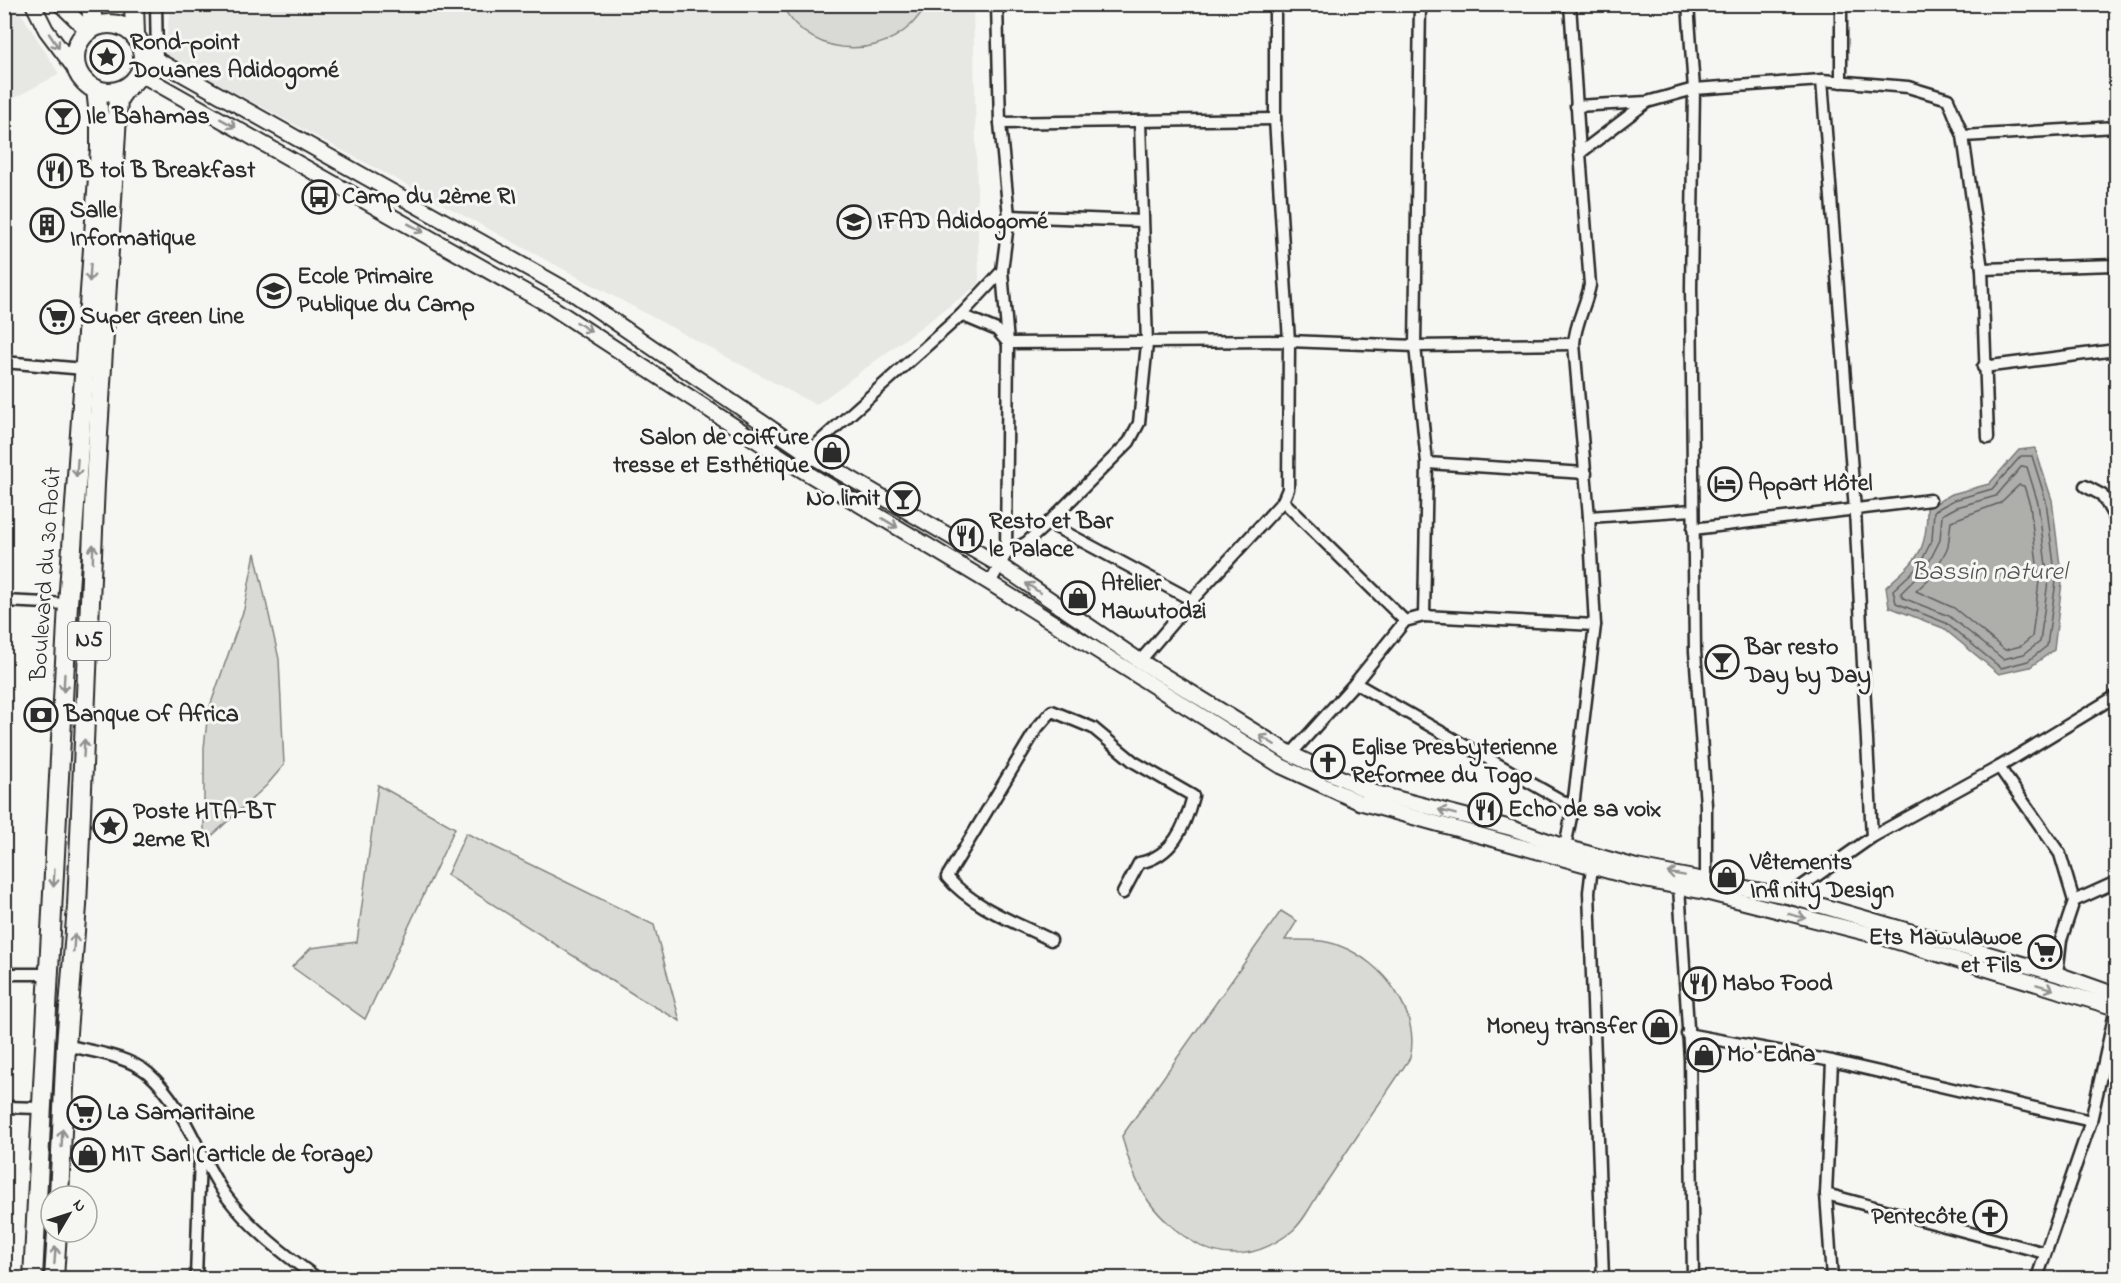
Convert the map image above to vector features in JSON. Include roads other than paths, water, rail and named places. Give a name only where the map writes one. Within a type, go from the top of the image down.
[{"type":"highway","points":[[90,29],[91,4]]},
{"type":"highway","points":[[134,4],[135,34]]},
{"type":"highway","points":[[126,88],[111,92],[96,89],[79,74],[75,53],[78,43],[90,29],[115,24],[135,34],[150,55],[140,74]]},
{"type":"highway","name":"N5","points":[[126,88],[140,74]]},
{"type":"highway","name":"Boulevard du 30 Août","points":[[60,1184],[66,1045],[77,906],[108,246],[118,99],[126,88]]},
{"type":"highway","name":"Boulevard du 30 Août","points":[[33,1278],[40,1108],[68,604],[100,149],[96,89]]},
{"type":"highway","points":[[52,904],[77,906]]},
{"type":"highway","points":[[40,1108],[64,1110]]},
{"type":"highway","points":[[54,1278],[56,1244]]},
{"type":"main road","points":[[33,4],[46,30],[79,74]]},
{"type":"main road","points":[[63,6],[90,29]]},
{"type":"main road","points":[[150,55],[574,294],[807,453],[1003,560],[1140,661],[1291,754],[1368,791],[1511,828],[1565,847],[1878,936],[2116,1008]]},
{"type":"main road","points":[[140,74],[547,304],[797,467],[990,583],[1281,766],[1359,802],[1592,867],[1678,887],[1706,886],[1788,896],[2057,974],[2116,995]]},
{"type":"street","points":[[150,55],[156,4]]},
{"type":"street","points":[[997,4],[1000,123],[1009,216],[1002,271],[1008,343],[1003,560]]},
{"type":"street","points":[[1140,661],[1192,600],[1283,501],[1288,489],[1289,341],[1275,119],[1275,4]]},
{"type":"street","points":[[1420,4],[1415,346],[1427,463],[1424,616]]},
{"type":"street","points":[[1565,847],[1573,807],[1594,625],[1586,472],[1574,344],[1575,330],[1586,304],[1590,285],[1587,215],[1576,106],[1570,4]]},
{"type":"street","points":[[1688,4],[1694,89],[1691,288],[1695,651],[1706,806],[1706,886]]},
{"type":"street","points":[[1841,4],[1841,82]]},
{"type":"street","points":[[1576,106],[1647,102],[1694,89],[1822,80],[1908,87],[1948,99],[1963,136],[1982,269],[1983,367],[1988,438]]},
{"type":"street","points":[[1822,80],[1855,510],[1872,837]]},
{"type":"street","points":[[1580,153],[1647,102]]},
{"type":"street","points":[[1000,123],[1275,119]]},
{"type":"street","points":[[990,583],[1003,560],[1048,523],[1136,433],[1147,344],[1140,121]]},
{"type":"street","points":[[1963,136],[2116,127]]},
{"type":"street","points":[[1009,216],[1142,221]]},
{"type":"street","points":[[1982,269],[2116,265]]},
{"type":"street","points":[[797,467],[807,453],[962,315],[1002,271]]},
{"type":"street","points":[[962,315],[997,330],[1008,343],[1147,344],[1289,341],[1415,346],[1574,344]]},
{"type":"street","points":[[1983,367],[2116,350]]},
{"type":"street","points":[[4,362],[84,369]]},
{"type":"street","points":[[1427,463],[1586,472]]},
{"type":"street","points":[[2085,486],[2102,495],[2116,519]]},
{"type":"street","points":[[1693,529],[1930,500]]},
{"type":"street","points":[[1283,501],[1405,621]]},
{"type":"street","points":[[1589,517],[1693,510]]},
{"type":"street","points":[[1048,523],[1192,600]]},
{"type":"street","points":[[4,601],[68,604]]},
{"type":"street","points":[[1291,754],[1405,621],[1424,616],[1594,625]]},
{"type":"street","points":[[1355,682],[1573,807]]},
{"type":"street","points":[[1788,896],[1872,837],[1999,767],[2116,696]]},
{"type":"street","points":[[1052,940],[992,911],[955,886],[947,877],[1037,728],[1052,711],[1093,728],[1134,762],[1193,796],[1186,822],[1170,848],[1152,860],[1139,862],[1123,893]]},
{"type":"street","points":[[1999,767],[2060,854],[2074,901],[2061,940],[2057,974]]},
{"type":"street","points":[[1592,867],[1589,892],[1603,1278]]},
{"type":"street","points":[[2074,901],[2116,882]]},
{"type":"street","points":[[1678,887],[1687,1034],[1693,1278]]},
{"type":"street","points":[[4,974],[49,974]]},
{"type":"street","points":[[2037,1278],[2091,1121],[2116,1008]]},
{"type":"street","points":[[1687,1034],[1832,1061],[2091,1121]]},
{"type":"street","points":[[66,1045],[126,1061],[146,1072],[164,1090],[181,1114],[200,1154],[226,1195],[246,1219],[317,1278]]},
{"type":"street","points":[[1832,1061],[1826,1194],[1832,1278]]},
{"type":"street","points":[[4,1107],[40,1108]]},
{"type":"street","points":[[196,1278],[200,1154]]},
{"type":"street","points":[[1826,1194],[2045,1253]]},
{"type":"water","name":"Bassin naturel","points":[[2035,448],[2052,500],[2062,582],[2054,650],[2030,667],[1999,674],[1943,628],[1889,607],[1886,587],[1906,569],[1918,553],[1925,535],[1927,508],[1952,494],[1989,484],[2019,450]]},
{"type":"place","name":"Rond-point Douanes Adidogomé","points":[[107,57]]},
{"type":"place","name":"Ile Bahamas","points":[[63,117]]},
{"type":"place","name":"B toi B Breakfast","points":[[55,171]]},
{"type":"place","name":"Camp du 2ème RI","points":[[319,197]]},
{"type":"place","name":"IFAD Adidogomé","points":[[854,222]]},
{"type":"place","name":"Salle Informatique","points":[[47,225]]},
{"type":"place","name":"Ecole Primaire Publique du Camp","points":[[274,291]]},
{"type":"place","name":"Super Green Line","points":[[57,317]]},
{"type":"place","name":"Salon de coiffure tresse et Esthétique","points":[[832,452]]},
{"type":"place","name":"Appart Hôtel","points":[[1725,484]]},
{"type":"place","name":"No limit","points":[[903,499]]},
{"type":"place","name":"Resto et Bar le Palace","points":[[966,536]]},
{"type":"place","name":"Atelier Mawutodzi","points":[[1078,598]]},
{"type":"place","name":"Bar resto Day by Day","points":[[1722,662]]},
{"type":"place","name":"Banque Of Africa","points":[[41,715]]},
{"type":"place","name":"Eglise Presbyterienne Reformee du Togo","points":[[1328,762]]},
{"type":"place","name":"Echo de sa voix","points":[[1485,810]]},
{"type":"place","name":"Poste HTA-BT 2eme RI","points":[[110,826]]},
{"type":"place","name":"Vêtements Infinity Design","points":[[1727,877]]},
{"type":"place","name":"Ets Mawulawoe et Fils","points":[[2045,952]]},
{"type":"place","name":"Mabo Food","points":[[1699,984]]},
{"type":"place","name":"Money transfer","points":[[1660,1027]]},
{"type":"place","name":"Mo' Edna","points":[[1704,1055]]},
{"type":"place","name":"La Samaritaine","points":[[84,1113]]},
{"type":"place","name":"MIT Sarl (article de forage)","points":[[88,1155]]},
{"type":"place","name":"Pentecôte","points":[[1990,1217]]}]
